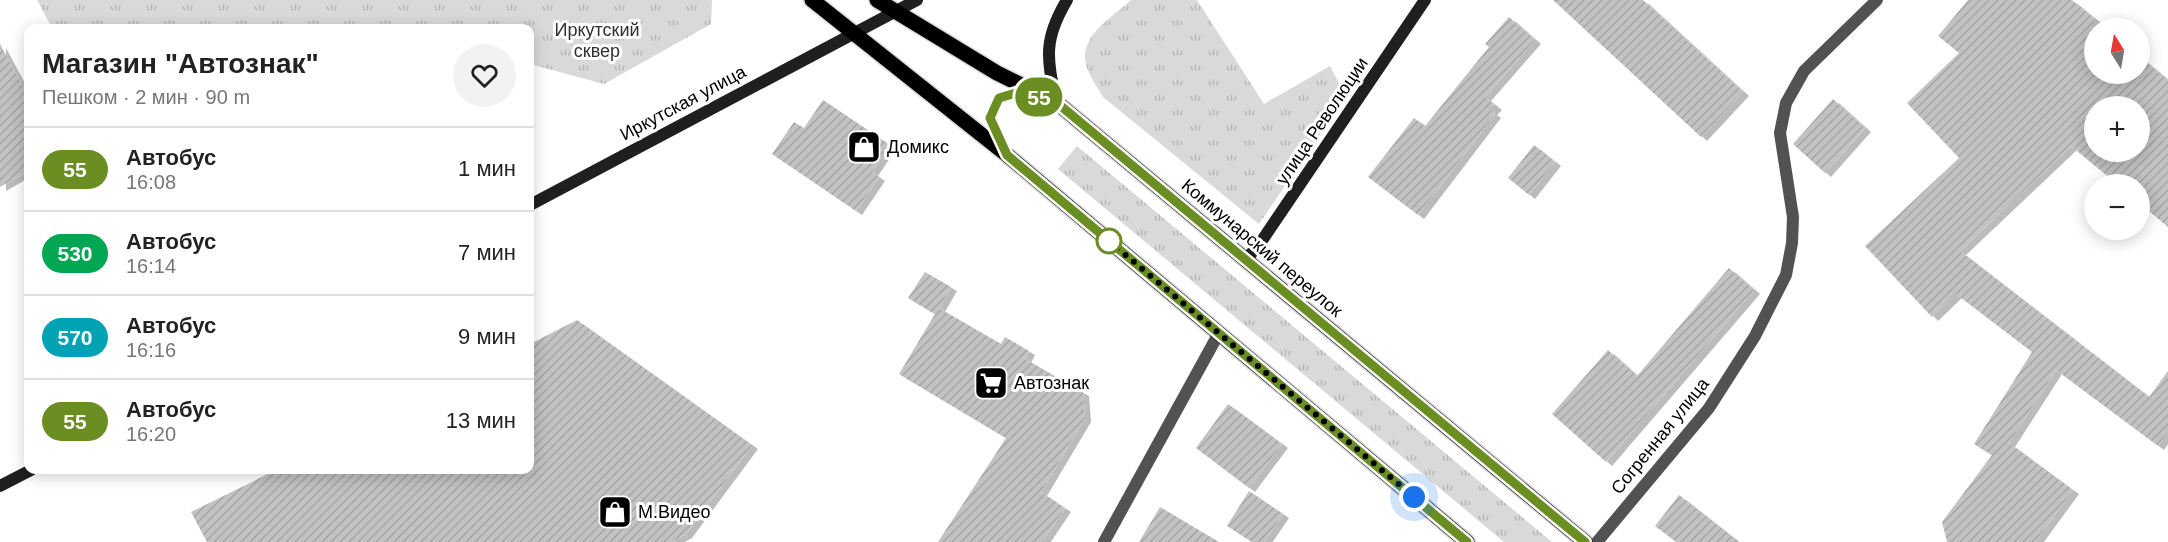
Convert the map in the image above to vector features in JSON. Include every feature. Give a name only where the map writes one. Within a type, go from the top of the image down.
[{"type":"main road","points":[[812,0],[1007,155],[1467,542]]},
{"type":"main road","name":"Коммунарский переулок","points":[[877,0],[997,73],[1056,102],[1585,542]]},
{"type":"main road","points":[[854,33],[917,0]]},
{"type":"main road","points":[[1007,155],[990,118],[999,98],[1019,92],[1056,102],[1048,64],[1048,44],[1057,17],[1067,0]]},
{"type":"main road","name":"улица Революции","points":[[1246,260],[1270,229],[1425,0]]},
{"type":"main road","name":"Иркутская улица","points":[[534,203],[854,33]]},
{"type":"main road","points":[[0,486],[24,474]]},
{"type":"street","name":"Согренная улица","points":[[1597,542],[1709,408],[1755,336],[1786,275],[1792,243],[1793,217],[1780,133],[1786,103],[1804,71],[1877,0]]},
{"type":"street","points":[[1104,542],[1219,333]]},
{"type":"green space","name":"Иркутский сквер","points":[[37,0],[712,0],[711,24],[604,84],[534,65],[534,24],[50,24]]},
{"type":"green space","points":[[1131,0],[1197,0],[1264,104],[1330,66],[1341,87],[1338,108],[1259,224],[1103,97],[1094,83],[1085,58],[1090,40],[1102,25]]},
{"type":"green space","points":[[1077,146],[1552,542],[1504,542],[1058,169]]},
{"type":"building","points":[[1553,0],[1643,0],[1743,92],[1701,137]]},
{"type":"building","points":[[1968,0],[2072,0],[2094,18],[2084,18],[2084,84],[2150,84],[2150,65],[2168,80],[2168,227],[2150,212],[2150,174],[2105,174],[2090,162],[2150,162],[2150,96],[2084,96],[2084,157],[2071,146],[1960,251],[2149,397],[2168,371],[2168,432],[2158,446],[2056,370],[2009,443],[2073,490],[2035,542],[1947,542],[1942,522],[1992,455],[1974,444],[2032,352],[1956,294],[1932,317],[1865,246],[1959,158],[1907,103],[1959,53],[1938,36]]},
{"type":"building","points":[[1509,17],[1535,40],[1485,97],[1496,106],[1491,111],[1495,114],[1418,215],[1368,177],[1414,118],[1425,126],[1489,47],[1485,44]]},
{"type":"building","points":[[0,44],[24,89],[24,173],[0,187]]},
{"type":"building","points":[[1833,99],[1865,128],[1825,173],[1793,144]]},
{"type":"building","points":[[823,100],[890,145],[872,172],[879,177],[856,211],[772,154],[794,122],[804,128]]},
{"type":"building","points":[[1534,145],[1555,162],[1529,195],[1508,178]]},
{"type":"building","points":[[1729,268],[1754,290],[1606,462],[1552,414],[1608,350],[1637,376]]},
{"type":"building","name":"Автознак","points":[[925,272],[951,287],[936,313],[939,308],[1001,344],[1005,337],[1029,351],[1025,359],[1083,392],[1085,418],[1041,492],[1065,508],[1042,542],[938,542],[1006,438],[899,374],[935,314],[908,298]]},
{"type":"building","points":[[577,320],[752,445],[686,534],[671,542],[207,542],[191,512],[268,474],[534,474],[534,342]]},
{"type":"building","points":[[1228,404],[1282,444],[1249,488],[1196,448]]},
{"type":"building","points":[[1249,491],[1283,514],[1264,542],[1252,542],[1227,526]]},
{"type":"building","points":[[1679,495],[1739,542],[1676,542],[1655,526]]},
{"type":"building","points":[[1160,507],[1219,542],[1139,542]]},
{"type":"bus line","name":"55","points":[[1467,542],[1007,155],[990,118],[999,98],[1019,92],[1056,102],[1585,542]]},
{"type":"place","name":"Домикс","points":[[864,147]]},
{"type":"place","name":"Автознак","points":[[991,383]]},
{"type":"place","name":"М.Видео","points":[[615,512]]},
{"type":"route","points":[[1109,241],[1414,497]]}]
